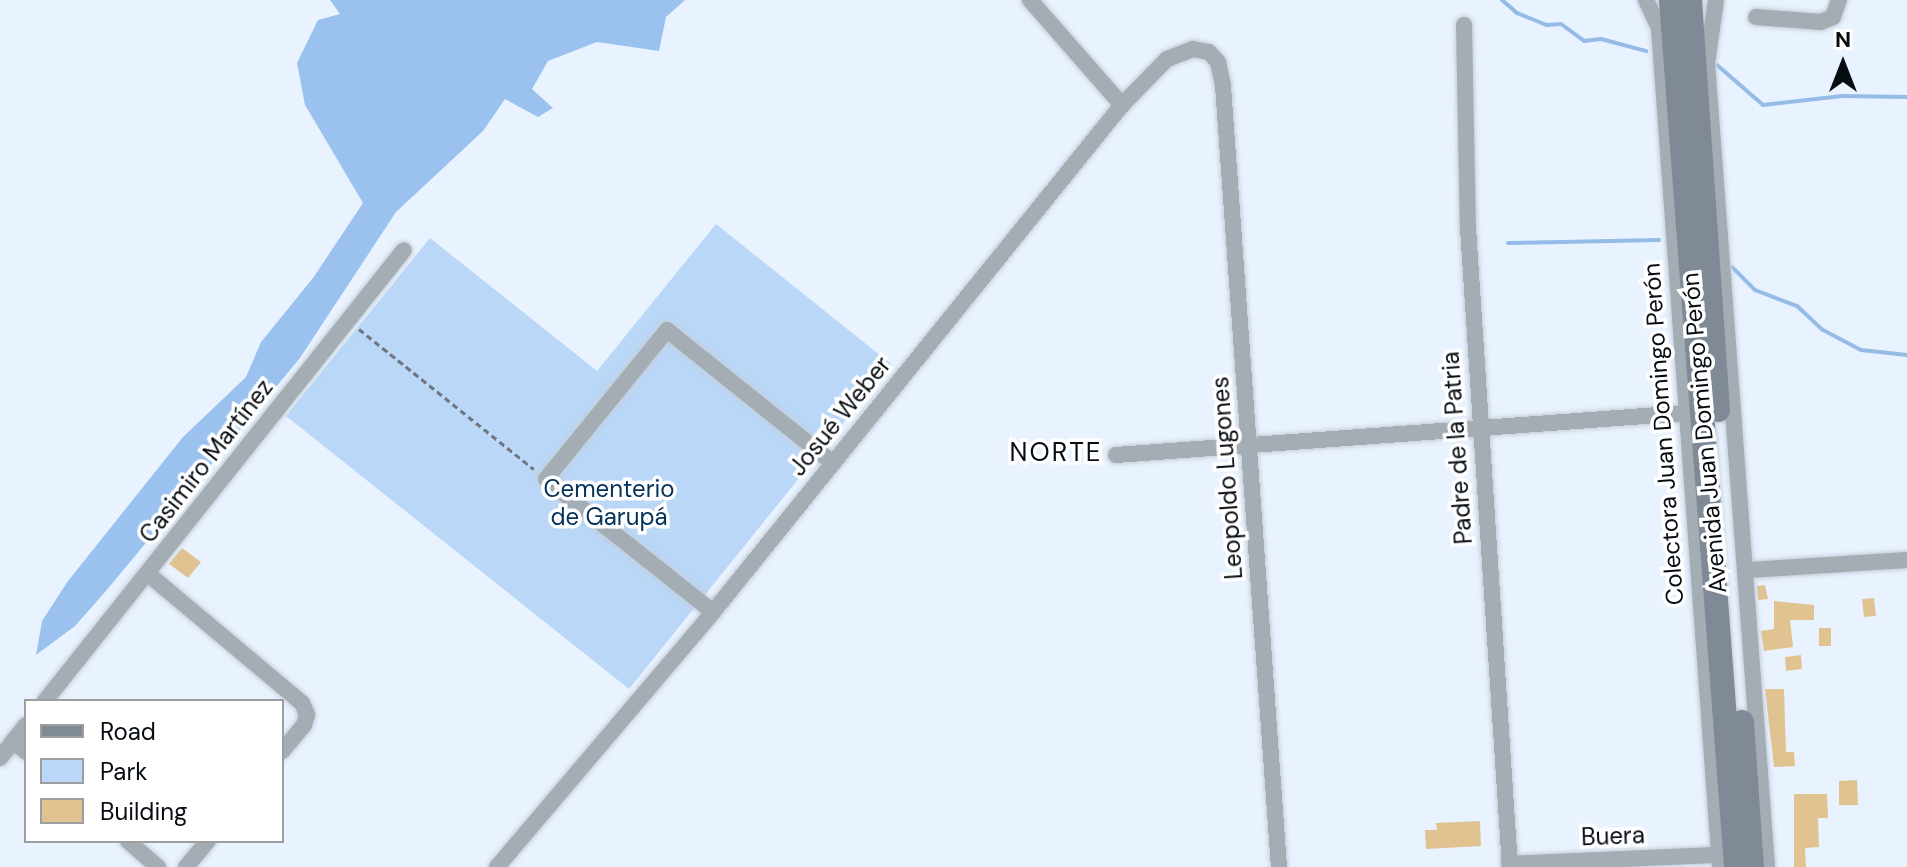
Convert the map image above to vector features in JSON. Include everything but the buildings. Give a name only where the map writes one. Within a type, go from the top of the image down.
[{"type":"main road","name":"Avenida Juan Domingo Perón","points":[[1671,0],[1725,863]]},
{"type":"main road","name":"Avenida Juan Domingo Perón","points":[[1690,0],[1752,867]]},
{"type":"street","points":[[1030,0],[1122,105]]},
{"type":"street","name":"Colectora Juan Domingo Perón","points":[[1646,0],[1659,28],[1685,413],[1725,863]]},
{"type":"street","points":[[1716,0],[1707,63],[1749,570],[1767,867]]},
{"type":"street","points":[[1756,17],[1821,22],[1833,17],[1839,0]]},
{"type":"street","name":"Padre de la Patria","points":[[1464,25],[1468,228],[1510,865]]},
{"type":"street","name":"Josué Weber","points":[[497,867],[713,612],[1122,105],[1167,59],[1193,49],[1209,52],[1218,62],[1223,86]]},
{"type":"street","name":"Leopoldo Lugones","points":[[1223,86],[1279,867]]},
{"type":"street","name":"Casimiro Martínez","points":[[47,699],[404,250]]},
{"type":"street","points":[[713,612],[546,479],[667,330],[833,463]]},
{"type":"street","points":[[1116,455],[1249,449],[1480,427],[1685,413]]},
{"type":"street","points":[[1749,570],[1907,560]]},
{"type":"street","points":[[147,573],[302,703],[307,715],[304,725],[284,749]]},
{"type":"street","points":[[0,758],[20,747]]},
{"type":"street","points":[[130,843],[158,867]]},
{"type":"street","points":[[186,867],[206,843]]},
{"type":"street","name":"Buera","points":[[1510,865],[1725,863]]},
{"type":"path","points":[[348,320],[546,479]]},
{"type":"green space","name":"Cementerio de Garupá","points":[[716,224],[891,364],[629,689],[286,416],[430,238],[597,371]]},
{"type":"shaded area","points":[[330,0],[685,0],[666,17],[659,51],[597,42],[548,61],[532,89],[553,108],[538,117],[505,99],[483,131],[396,212],[300,358],[105,592],[75,626],[36,655],[42,621],[68,581],[183,437],[246,377],[261,342],[313,278],[363,203],[305,105],[297,63],[318,20],[340,14]]},
{"type":"waterway","points":[[1502,0],[1517,13],[1547,25],[1561,24],[1584,41],[1601,39],[1646,51]]},
{"type":"waterway","points":[[1717,65],[1763,105],[1842,96],[1907,97]]},
{"type":"waterway","points":[[1508,243],[1659,240]]},
{"type":"waterway","points":[[1732,267],[1755,290],[1797,306],[1823,330],[1861,350],[1907,355]]},
{"type":"district","name":"NORTE","points":[[1056,453]]}]
